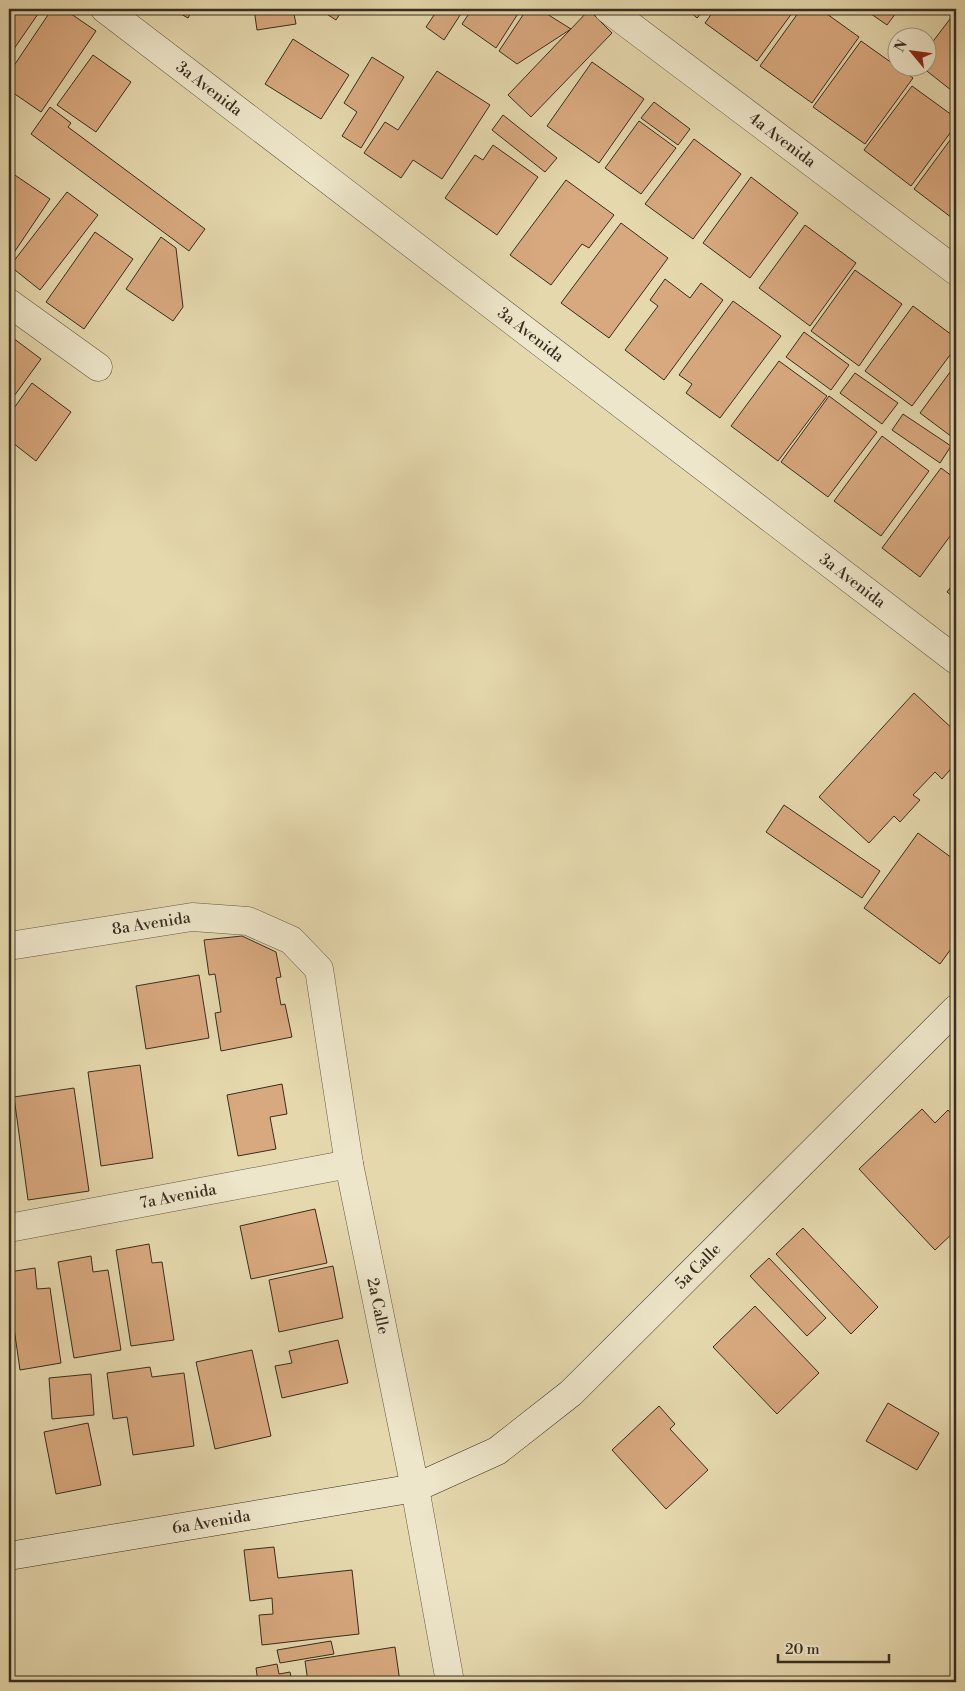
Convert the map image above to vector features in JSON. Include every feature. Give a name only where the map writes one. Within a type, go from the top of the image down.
[{"type":"street","name":"3a Avenida","points":[[105,9],[956,660]]},
{"type":"street","name":"4a Avenida","points":[[608,9],[956,271]]},
{"type":"street","points":[[9,303],[98,367]]},
{"type":"street","name":"8a Avenida","points":[[9,946],[192,917],[248,921],[291,940]]},
{"type":"street","name":"2a Calle","points":[[291,940],[319,969],[349,1164],[415,1488],[450,1682]]},
{"type":"street","name":"5a Calle","points":[[415,1488],[497,1451],[571,1392],[956,1009]]},
{"type":"street","name":"7a Avenida","points":[[9,1228],[349,1164]]},
{"type":"street","name":"6a Avenida","points":[[9,1556],[415,1488]]},
{"type":"building","points":[[9,9],[30,9],[38,14],[9,56]]},
{"type":"building","points":[[52,9],[64,9],[96,31],[41,112],[9,90],[9,73]]},
{"type":"building","points":[[172,9],[193,9],[188,18]]},
{"type":"building","points":[[254,9],[293,9],[296,24],[257,30]]},
{"type":"building","points":[[319,9],[343,9],[336,20]]},
{"type":"building","points":[[438,9],[464,9],[444,40],[426,27]]},
{"type":"building","points":[[472,9],[521,9],[496,48],[462,24]]},
{"type":"building","points":[[527,9],[539,9],[571,29],[517,64],[499,51]]},
{"type":"building","points":[[687,9],[705,9],[697,18]]},
{"type":"building","points":[[715,9],[795,9],[757,61],[705,23]]},
{"type":"building","points":[[801,9],[820,9],[859,37],[812,103],[760,66]]},
{"type":"building","points":[[864,9],[899,9],[887,25]]},
{"type":"building","points":[[589,10],[612,33],[531,117],[508,95]]},
{"type":"building","points":[[956,11],[956,94],[936,78],[938,78],[938,35]]},
{"type":"building","points":[[293,39],[349,75],[321,119],[265,84]]},
{"type":"building","points":[[861,41],[888,60],[888,78],[913,78],[865,144],[813,107]]},
{"type":"building","points":[[93,55],[131,82],[96,132],[57,105]]},
{"type":"building","points":[[372,57],[404,77],[361,148],[342,136],[357,112],[344,103]]},
{"type":"building","points":[[592,62],[644,99],[599,163],[547,126]]},
{"type":"building","points":[[437,71],[490,105],[442,179],[413,160],[401,178],[364,153],[385,122],[398,130]]},
{"type":"building","points":[[912,86],[956,118],[956,125],[911,186],[864,150]]},
{"type":"building","points":[[654,102],[690,129],[678,145],[641,118]]},
{"type":"building","points":[[50,107],[71,123],[68,127],[205,229],[189,251],[31,134]]},
{"type":"building","points":[[503,115],[557,158],[545,172],[492,130]]},
{"type":"building","points":[[639,121],[676,148],[641,194],[605,168]]},
{"type":"building","points":[[956,132],[956,221],[914,189]]},
{"type":"building","points":[[694,139],[741,174],[693,239],[645,204]]},
{"type":"building","points":[[493,145],[538,177],[497,235],[445,198],[475,155],[483,160]]},
{"type":"building","points":[[9,171],[50,199],[9,260]]},
{"type":"building","points":[[751,177],[798,213],[750,278],[703,243]]},
{"type":"building","points":[[566,180],[614,215],[589,248],[582,244],[551,285],[510,255]]},
{"type":"building","points":[[67,192],[98,215],[40,290],[10,266]]},
{"type":"building","points":[[621,223],[668,258],[609,338],[561,303]]},
{"type":"building","points":[[805,225],[856,263],[810,326],[759,288]]},
{"type":"building","points":[[95,232],[133,259],[84,329],[46,302]]},
{"type":"building","points":[[161,237],[176,248],[183,307],[173,321],[126,289]]},
{"type":"building","points":[[855,270],[902,304],[859,366],[811,331]]},
{"type":"building","points":[[665,279],[690,298],[701,283],[723,300],[664,380],[625,350],[658,306],[650,300]]},
{"type":"building","points":[[733,301],[781,336],[720,418],[686,393],[692,384],[679,375]]},
{"type":"building","points":[[913,306],[956,338],[956,347],[912,406],[865,371]]},
{"type":"building","points":[[804,332],[849,365],[831,390],[786,357]]},
{"type":"building","points":[[9,335],[41,359],[9,403]]},
{"type":"building","points":[[779,361],[827,396],[778,461],[731,426]]},
{"type":"building","points":[[956,364],[956,440],[920,413]]},
{"type":"building","points":[[855,373],[898,403],[882,424],[840,393]]},
{"type":"building","points":[[32,383],[71,412],[36,461],[9,440],[9,415]]},
{"type":"building","points":[[829,396],[877,432],[828,497],[781,462]]},
{"type":"building","points":[[903,414],[951,446],[940,463],[892,430]]},
{"type":"building","points":[[882,436],[929,471],[881,536],[834,501]]},
{"type":"building","points":[[941,468],[956,479],[956,528],[920,577],[882,548]]},
{"type":"building","points":[[956,580],[956,599],[947,592]]},
{"type":"building","points":[[914,693],[956,732],[956,748],[951,753],[956,758],[956,763],[942,779],[935,772],[913,795],[920,800],[900,822],[894,816],[869,843],[819,797]]},
{"type":"building","points":[[784,805],[880,871],[862,898],[766,832]]},
{"type":"building","points":[[918,833],[956,861],[956,942],[940,964],[864,908]]},
{"type":"building","points":[[242,936],[276,952],[281,977],[276,978],[281,1005],[285,1004],[292,1037],[221,1051],[215,1013],[221,1012],[215,974],[209,975],[204,940]]},
{"type":"building","points":[[199,975],[209,1038],[146,1049],[136,986]]},
{"type":"building","points":[[140,1065],[153,1158],[101,1166],[88,1072]]},
{"type":"building","points":[[282,1084],[287,1114],[270,1117],[276,1149],[238,1156],[227,1095]]},
{"type":"building","points":[[74,1088],[89,1191],[28,1200],[14,1097]]},
{"type":"building","points":[[922,1109],[935,1123],[948,1110],[956,1119],[956,1209],[952,1213],[956,1217],[956,1230],[935,1250],[859,1169]]},
{"type":"building","points":[[315,1209],[327,1263],[251,1279],[240,1226]]},
{"type":"building","points":[[803,1228],[878,1307],[851,1334],[776,1254]]},
{"type":"building","points":[[149,1244],[152,1263],[162,1262],[174,1340],[131,1346],[116,1250]]},
{"type":"building","points":[[91,1256],[93,1272],[108,1270],[121,1350],[74,1358],[58,1262]]},
{"type":"building","points":[[769,1258],[826,1318],[807,1336],[750,1276]]},
{"type":"building","points":[[333,1266],[343,1318],[279,1332],[269,1280]]},
{"type":"building","points":[[35,1268],[37,1289],[50,1288],[61,1363],[20,1370],[9,1293],[9,1272]]},
{"type":"building","points":[[755,1306],[819,1373],[777,1414],[713,1347]]},
{"type":"building","points":[[338,1340],[348,1383],[282,1398],[275,1366],[292,1363],[289,1351]]},
{"type":"building","points":[[252,1350],[271,1436],[215,1449],[196,1362]]},
{"type":"building","points":[[150,1367],[152,1377],[184,1373],[194,1446],[133,1455],[127,1417],[113,1419],[107,1373]]},
{"type":"building","points":[[91,1374],[94,1415],[52,1419],[49,1378]]},
{"type":"building","points":[[888,1403],[939,1433],[917,1470],[866,1441]]},
{"type":"building","points":[[659,1406],[675,1424],[670,1429],[708,1470],[666,1509],[612,1450]]},
{"type":"building","points":[[88,1423],[101,1485],[56,1494],[44,1432]]},
{"type":"building","points":[[274,1547],[278,1578],[352,1570],[359,1634],[262,1645],[259,1615],[273,1614],[272,1598],[250,1601],[244,1550]]},
{"type":"building","points":[[331,1641],[334,1654],[280,1663],[277,1650]]},
{"type":"building","points":[[395,1647],[400,1682],[308,1682],[305,1661]]},
{"type":"building","points":[[277,1664],[279,1674],[290,1672],[292,1682],[258,1682],[256,1668]]}]
